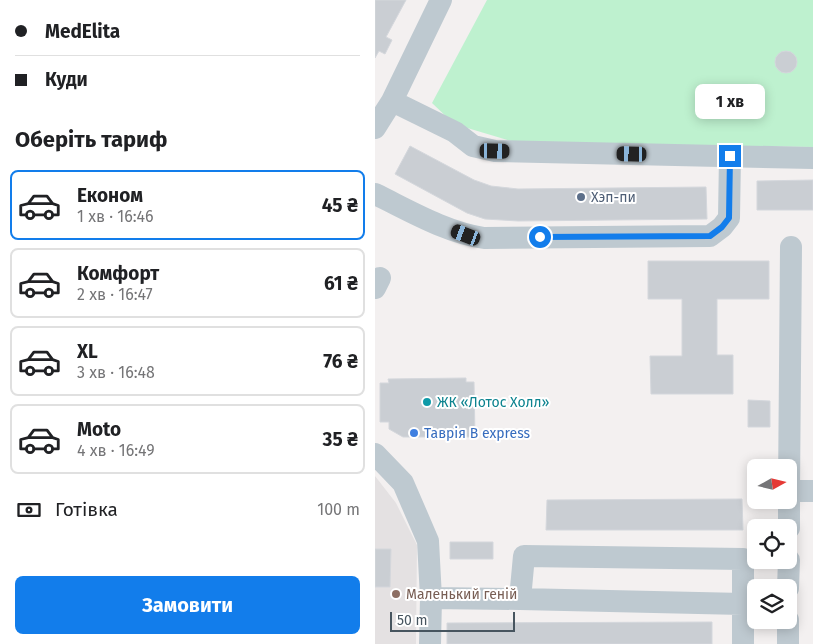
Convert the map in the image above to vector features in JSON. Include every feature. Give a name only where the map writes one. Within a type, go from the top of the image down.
[{"type":"street","points":[[375,128],[392,102],[441,0]]},
{"type":"street","points":[[392,102],[455,132],[473,146],[495,151],[813,158]]},
{"type":"street","points":[[375,194],[441,226],[466,235],[484,238],[710,236],[722,227],[729,218],[730,156]]},
{"type":"street","points":[[789,459],[791,248]]},
{"type":"street","points":[[375,454],[403,483],[428,541],[431,598],[430,644]]},
{"type":"street","points":[[797,491],[813,491]]},
{"type":"street","points":[[520,599],[524,556],[743,559],[743,644]]},
{"type":"street","points":[[431,598],[743,604]]},
{"type":"street","points":[[788,629],[788,644]]},
{"type":"shaded area","name":"Маленький геній","points":[[375,476],[396,503],[417,545],[416,644],[375,644]]},
{"type":"green space","points":[[487,0],[813,0],[813,147],[518,143],[454,124],[432,103]]},
{"type":"building","points":[[375,0],[406,0],[386,37],[392,40],[385,54],[379,51],[375,58]]},
{"type":"building","points":[[786,51],[794,54],[797,62],[794,70],[786,73],[778,70],[775,62],[778,54]]},
{"type":"building","points":[[410,146],[474,180],[491,186],[518,189],[706,187],[707,219],[518,221],[485,219],[467,213],[395,174]]},
{"type":"building","points":[[813,180],[813,210],[757,210],[757,181]]},
{"type":"building","points":[[648,261],[769,261],[769,299],[717,299],[717,355],[733,355],[733,394],[651,394],[650,356],[682,356],[682,299],[648,299]]},
{"type":"building","name":"ЖК «Лотос Холл»","points":[[466,378],[466,382],[474,382],[475,437],[403,437],[389,429],[389,422],[380,422],[380,383],[389,383],[388,379]]},
{"type":"building","points":[[748,400],[770,401],[770,427],[748,427]]},
{"type":"building","points":[[742,499],[743,530],[546,530],[547,500]]},
{"type":"building","points":[[450,542],[493,542],[493,559],[450,559]]},
{"type":"building","points":[[375,549],[391,549],[390,587],[375,587]]},
{"type":"building","points":[[712,622],[712,644],[447,644],[447,623]]},
{"type":"place","name":"Хэп-пи","points":[[581,197]]},
{"type":"place","name":"ЖК «Лотос Холл»","points":[[427,402]]},
{"type":"place","name":"Таврія В express","points":[[414,433]]},
{"type":"place","name":"Маленький геній","points":[[396,594]]},
{"type":"route","points":[[540,237],[710,236],[722,227],[729,218],[730,156]]}]
